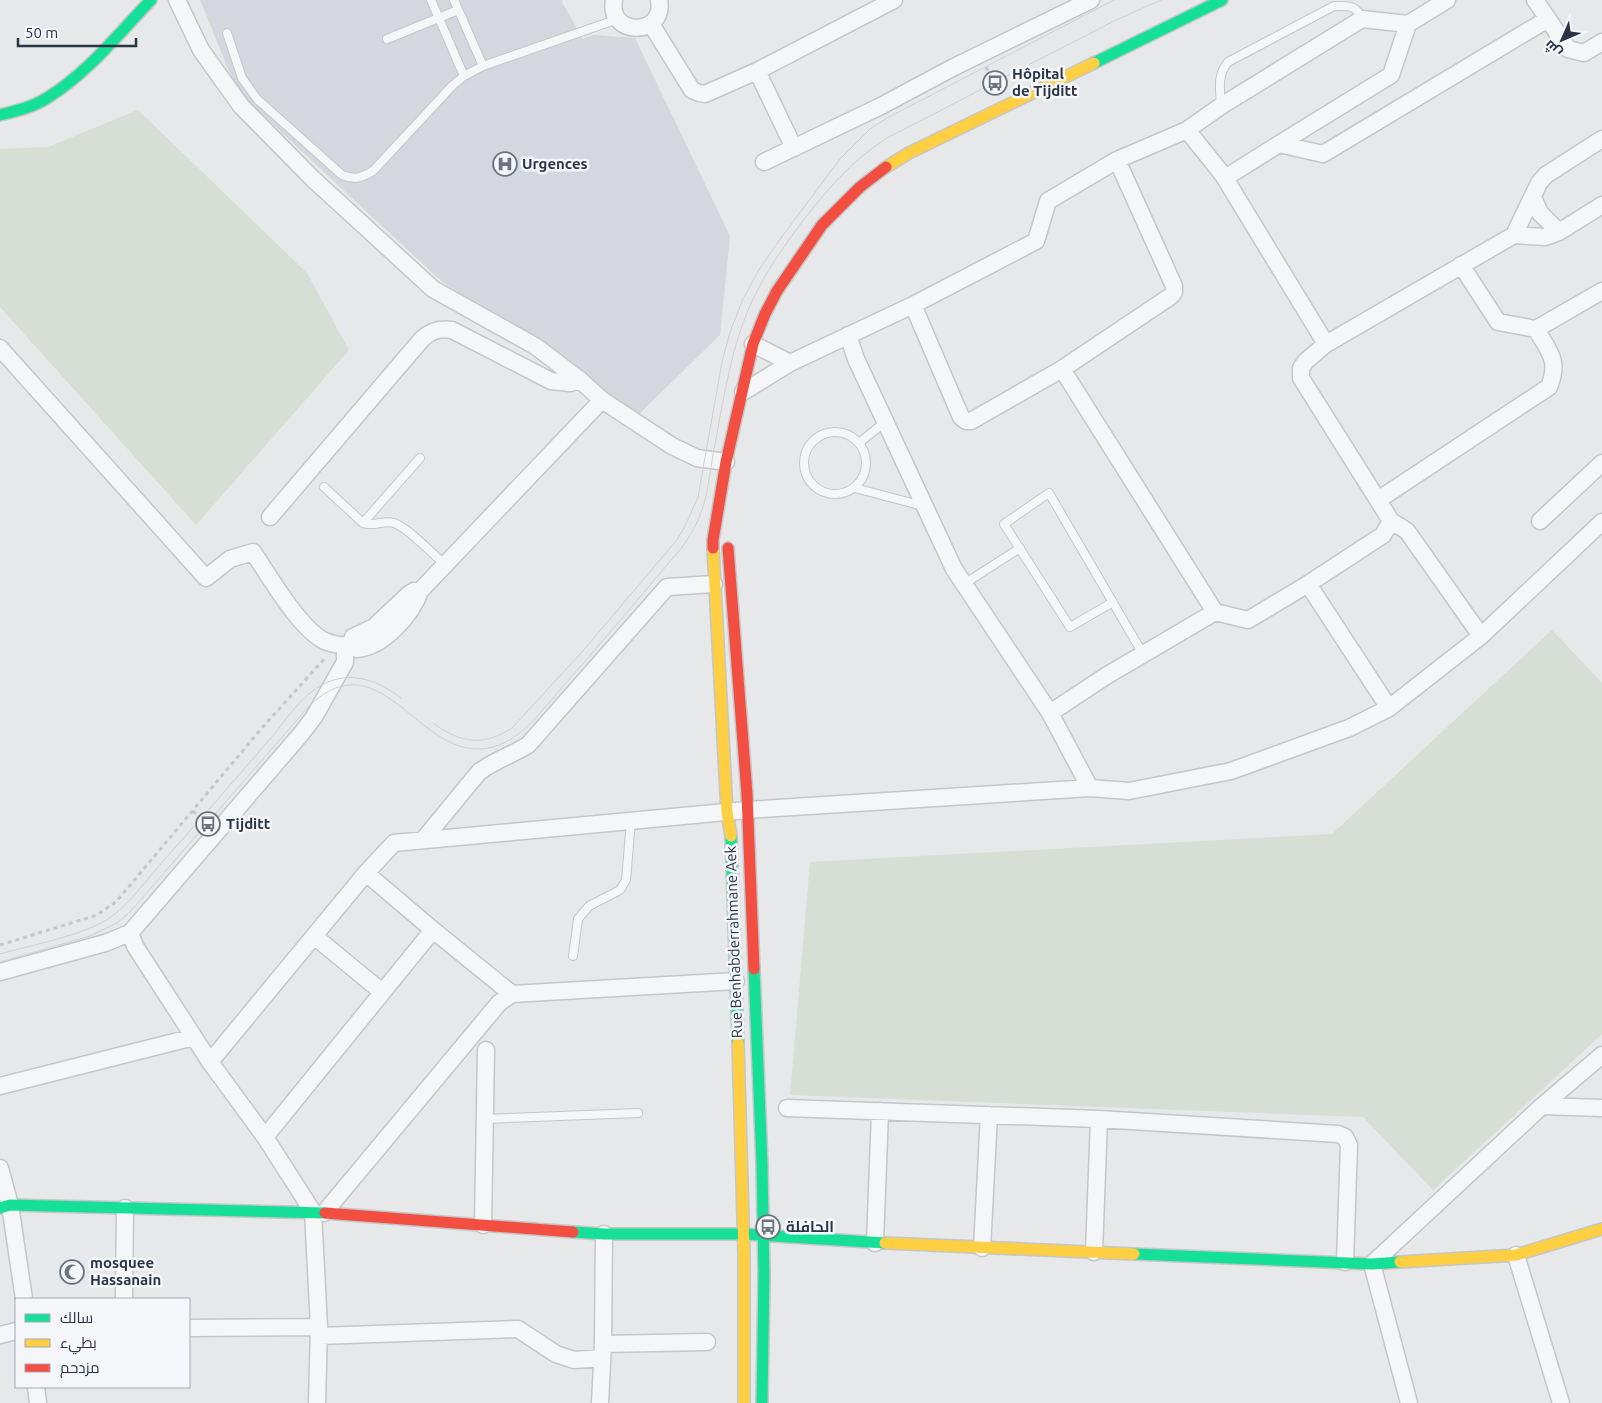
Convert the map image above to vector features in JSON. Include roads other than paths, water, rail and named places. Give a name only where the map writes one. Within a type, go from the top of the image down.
[{"type":"main road","points":[[0,110],[6,114],[43,101],[68,85],[98,57],[126,24],[150,0]]},
{"type":"main road","name":"Rue Benhabderrahmane Aek","points":[[744,1403],[744,1234],[736,981],[730,832],[727,812],[713,540],[726,462],[753,344],[777,291],[822,225],[838,208],[892,163],[1004,106],[1222,0]]},
{"type":"main road","name":"Rue Benhabderrahmane Aek","points":[[723,482],[747,810],[762,1164],[762,1403]]},
{"type":"main road","points":[[5,1206],[318,1213],[604,1234],[744,1234],[875,1243],[1372,1264],[1516,1255],[1602,1229]]},
{"type":"street","points":[[177,0],[200,50],[241,106],[314,179],[433,288],[535,346],[580,380],[602,400],[672,446],[697,458],[726,462]]},
{"type":"street","points":[[614,0],[614,12],[618,19],[623,24],[637,29],[651,24],[656,18],[659,11],[659,0]]},
{"type":"street","points":[[651,24],[692,90],[705,94],[757,72],[894,0]]},
{"type":"street","points":[[764,162],[881,106],[1091,0]]},
{"type":"street","points":[[743,392],[790,363],[913,305],[1036,240],[1048,201],[1117,160],[1187,130],[1220,106],[1362,19],[1408,24],[1447,0]]},
{"type":"street","points":[[1535,0],[1568,49],[1584,53],[1602,42]]},
{"type":"street","points":[[1279,144],[1323,154],[1548,20]]},
{"type":"street","points":[[1225,178],[1391,75],[1408,24]]},
{"type":"street","points":[[757,72],[794,148]]},
{"type":"street","points":[[1187,130],[1225,178],[1326,344]]},
{"type":"street","points":[[1481,636],[1407,531],[1391,521],[1302,378],[1301,368],[1306,361],[1326,344],[1514,235],[1539,183],[1546,175],[1602,139]]},
{"type":"street","points":[[913,305],[961,417],[966,421],[971,421],[1062,369],[1171,296],[1174,292],[1174,286],[1117,160]]},
{"type":"street","points":[[1533,197],[1540,213],[1558,232]]},
{"type":"street","points":[[1514,235],[1545,237],[1558,232],[1602,205]]},
{"type":"street","points":[[1462,265],[1498,322],[1536,329],[1602,291]]},
{"type":"street","points":[[270,517],[422,340],[433,331],[439,329],[452,330],[551,381],[561,383],[580,380]]},
{"type":"street","points":[[1378,500],[1549,387],[1554,374],[1553,358],[1536,329]]},
{"type":"street","points":[[848,335],[856,359],[954,570],[1050,713],[1090,788]]},
{"type":"street","points":[[753,344],[790,363]]},
{"type":"street","points":[[0,348],[206,578],[230,559],[253,552],[300,619],[322,640],[345,645]]},
{"type":"street","points":[[1062,369],[1215,612]]},
{"type":"street","points":[[0,972],[105,943],[130,934],[314,717],[345,662],[345,645],[353,637],[374,627],[409,594],[414,591],[420,591],[602,400]]},
{"type":"street","points":[[1540,521],[1602,463]]},
{"type":"street","points":[[1050,713],[1106,676],[1215,612],[1248,620],[1308,584],[1383,535],[1391,521]]},
{"type":"street","points":[[210,1062],[366,873],[394,843],[747,810],[1090,788],[1129,791],[1231,771],[1349,728],[1390,708],[1481,636],[1602,522]]},
{"type":"street","points":[[423,840],[479,772],[490,764],[528,745],[666,586],[714,584]]},
{"type":"street","points":[[1308,584],[1390,708]]},
{"type":"street","points":[[366,873],[512,994]]},
{"type":"street","points":[[265,1137],[433,930]]},
{"type":"street","points":[[130,934],[135,946],[210,1062],[318,1213],[319,1332],[317,1403]]},
{"type":"street","points":[[314,936],[382,992]]},
{"type":"street","points":[[318,1213],[498,1003],[512,994],[736,981]]},
{"type":"street","points":[[0,1086],[194,1037]]},
{"type":"street","points":[[483,1225],[486,1050]]},
{"type":"street","points":[[1409,1403],[1372,1264],[1542,1106],[1602,1055]]},
{"type":"street","points":[[1542,1106],[1602,1108]]},
{"type":"street","points":[[787,1108],[1099,1119],[1338,1134],[1345,1138],[1349,1144],[1345,1262]]},
{"type":"street","points":[[875,1243],[880,1111]]},
{"type":"street","points":[[982,1248],[989,1115]]},
{"type":"street","points":[[1094,1252],[1099,1119]]},
{"type":"street","points":[[0,1168],[5,1206],[24,1298]]},
{"type":"street","points":[[124,1298],[125,1208]]},
{"type":"street","points":[[600,1403],[603,1351],[604,1234]]},
{"type":"street","points":[[1516,1255],[1561,1403]]},
{"type":"street","points":[[190,1328],[319,1332],[518,1330],[556,1354],[574,1360],[603,1351],[707,1342]]},
{"type":"street","points":[[0,1335],[15,1331]]},
{"type":"street","points":[[36,1388],[38,1403]]},
{"type":"lane","points":[[431,0],[464,76]]},
{"type":"lane","points":[[454,0],[483,66]]},
{"type":"lane","points":[[1220,106],[1219,78],[1228,62],[1334,6],[1351,6],[1358,10],[1362,19]]},
{"type":"lane","points":[[387,39],[458,10]]},
{"type":"lane","points":[[228,33],[242,78],[257,99],[342,174],[352,179],[362,178],[373,171],[452,86],[464,76],[483,66],[618,19]]},
{"type":"lane","points":[[859,443],[885,422]]},
{"type":"lane","points":[[842,432],[852,436],[859,443],[865,452],[867,461],[864,476],[855,488],[835,495],[824,493],[808,479],[804,468],[804,457],[814,439],[822,434],[842,432]]},
{"type":"lane","points":[[363,522],[420,458]]},
{"type":"lane","points":[[324,487],[363,522],[370,525],[388,522],[401,526],[445,565]]},
{"type":"lane","points":[[855,488],[924,506]]},
{"type":"lane","points":[[1113,602],[1070,628],[1004,524],[1049,493],[1113,602],[1143,654]]},
{"type":"lane","points":[[964,584],[1020,548]]},
{"type":"lane","points":[[573,956],[578,919],[589,906],[620,890],[626,880],[631,821]]},
{"type":"lane","points":[[484,1120],[638,1113]]},
{"type":"tram line","points":[[433,723],[453,735],[472,740],[491,738],[512,728],[582,652],[676,541],[698,497],[722,362],[730,332],[743,299],[760,268],[840,159],[870,129],[887,118],[1114,0]]},
{"type":"tram line","points":[[0,962],[90,936],[117,923],[130,912],[309,706],[336,688],[360,685],[382,694],[448,741],[472,749],[499,745],[518,734],[535,718],[595,650],[683,546],[690,535],[704,505],[728,377],[734,351],[747,313],[757,290],[777,257],[829,189],[850,167],[887,138],[1114,21],[1161,0]]},
{"type":"tram line","points":[[0,954],[58,939],[87,929],[111,917],[139,890],[304,698],[320,686],[338,679],[357,678],[385,687],[401,698]]},
{"type":"place","name":"Hôpital de Tijditt","points":[[995,83]]},
{"type":"place","name":"Urgences","points":[[505,164]]},
{"type":"place","name":"Tijditt","points":[[208,824]]},
{"type":"place","name":"الحافلة","points":[[768,1227]]},
{"type":"place","name":"mosquee Hassanain","points":[[72,1272]]}]
